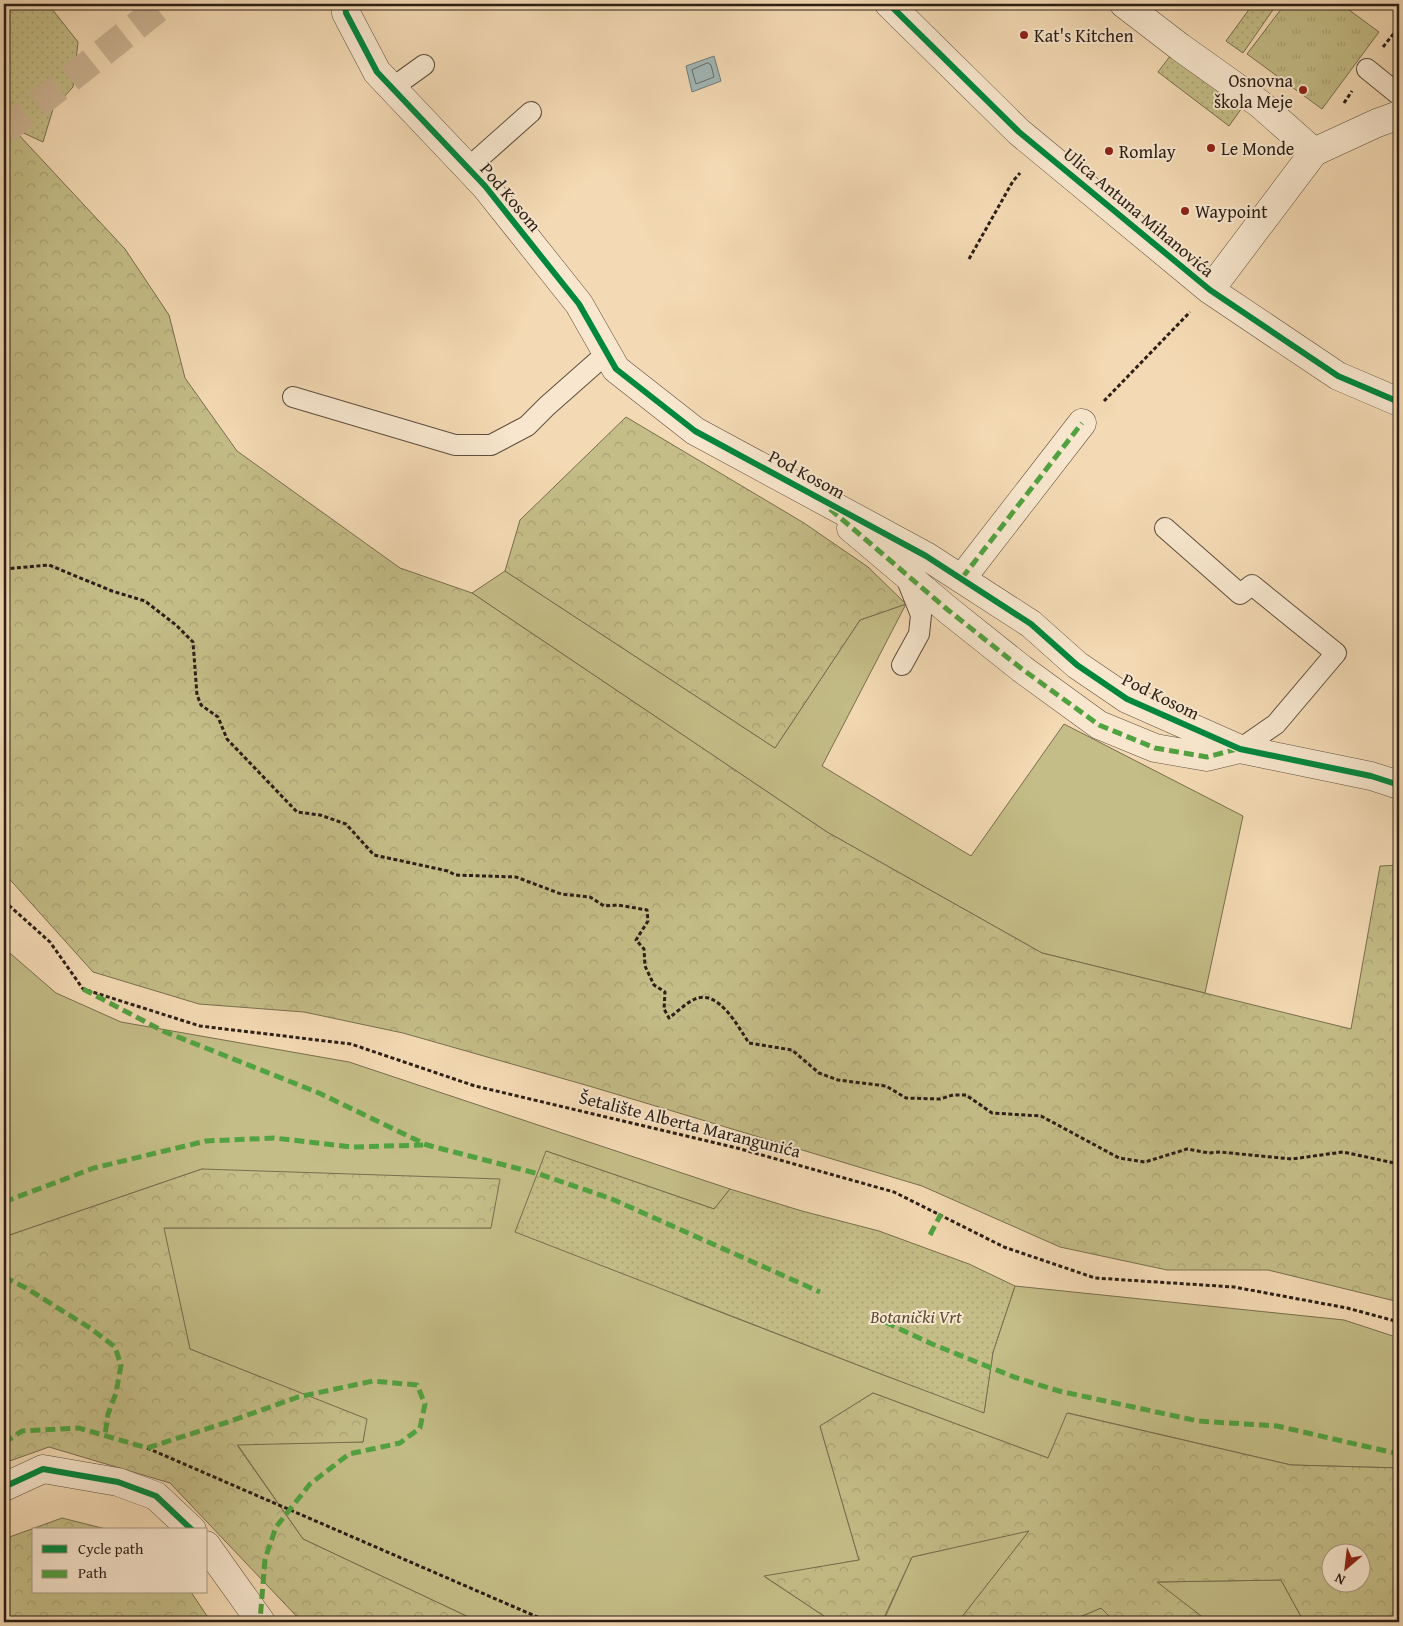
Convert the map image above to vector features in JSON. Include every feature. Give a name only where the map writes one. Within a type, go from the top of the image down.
[{"type":"street","name":"Pod Kosom","points":[[345,4],[346,14],[377,72],[485,186],[579,304],[616,369],[695,431],[926,556],[962,578],[1031,624],[1077,665],[1127,699],[1240,749],[1371,776],[1399,785]]},
{"type":"street","name":"Ulica Antuna Mihanovića","points":[[889,4],[1019,132],[1210,290],[1338,376],[1399,402]]},
{"type":"street","points":[[1124,4],[1180,48],[1260,104],[1314,152]]},
{"type":"street","name":"Ulica Antuna Mihanovića","points":[[1210,290],[1314,152],[1377,123],[1399,116]]},
{"type":"street","points":[[962,578],[1082,423]]},
{"type":"street","name":"Pod Kosom","points":[[811,493],[904,573],[1022,669],[1099,726],[1155,748],[1207,757],[1240,749]]},
{"type":"street","points":[[4,1487],[43,1469],[118,1482],[156,1496],[190,1528]]},
{"type":"street","points":[[208,1548],[261,1622]]},
{"type":"lane","points":[[392,88],[424,65]]},
{"type":"lane","points":[[1366,69],[1399,95]]},
{"type":"lane","points":[[468,168],[532,112]]},
{"type":"lane","points":[[293,396],[456,445],[492,445],[527,426],[607,353]]},
{"type":"lane","points":[[1165,528],[1240,594],[1252,585],[1336,653],[1276,724],[1240,749]]},
{"type":"lane","points":[[902,665],[919,634],[921,615],[904,573]]},
{"type":"path","points":[[969,259],[1013,181],[1040,149]]},
{"type":"path","points":[[1082,423],[1210,290]]},
{"type":"path","points":[[4,569],[48,565],[112,591],[145,601],[176,625],[193,642],[197,695],[201,705],[218,717],[227,739],[297,812],[320,815],[346,824],[374,855],[448,871],[455,875],[516,877],[561,894],[590,897],[604,906],[618,905],[647,910],[648,921],[636,940],[644,949],[645,966],[654,985],[665,992],[664,1009],[669,1018],[695,999],[710,998],[719,1003],[749,1043],[792,1050],[819,1073],[838,1080],[886,1086],[906,1098],[940,1099],[953,1095],[966,1096],[992,1113],[1041,1116],[1119,1158],[1145,1162],[1187,1149],[1209,1153],[1220,1152],[1292,1159],[1343,1152],[1399,1164]]},
{"type":"path","points":[[146,1448],[549,1622]]},
{"type":"green space","points":[[4,4],[48,4],[78,42],[73,87],[53,109],[43,142],[4,124]]},
{"type":"green space","points":[[1253,4],[1277,4],[1243,53],[1226,41]]},
{"type":"green space","points":[[1285,4],[1341,4],[1379,32],[1322,109],[1247,54]]},
{"type":"green space","points":[[1174,51],[1244,105],[1229,126],[1158,72]]},
{"type":"green space","points":[[4,119],[125,249],[169,315],[185,378],[237,451],[400,568],[472,593],[827,832],[1042,953],[1351,1029],[1380,866],[1399,865],[1399,1302],[1268,1270],[1167,1270],[1060,1247],[922,1186],[589,1086],[403,1033],[304,1012],[199,1004],[93,972],[4,873]]},
{"type":"green space","points":[[626,417],[804,523],[868,567],[906,604],[860,620],[775,748],[505,571],[520,520]]},
{"type":"green space","points":[[505,571],[775,748],[860,620],[906,604],[822,766],[971,856],[1064,724],[1243,816],[1205,993],[1042,953],[827,832],[472,593]]},
{"type":"green space","points":[[4,948],[56,993],[121,1022],[349,1062],[730,1189],[714,1209],[546,1151],[684,1298],[984,1412],[993,1352],[1015,1286],[1344,1320],[1399,1338],[1399,1468],[1291,1465],[1068,1413],[1048,1458],[873,1393],[820,1426],[859,1560],[765,1577],[833,1622],[479,1622],[303,1539],[237,1444],[363,1442],[366,1419],[190,1349],[163,1228],[491,1228],[202,1169],[4,1237]]},
{"type":"green space","name":"Botanički Vrt","points":[[546,1151],[714,1209],[730,1189],[802,1211],[879,1231],[969,1264],[1015,1286],[993,1352],[984,1413],[515,1232]]},
{"type":"green space","points":[[202,1169],[500,1179],[491,1228],[164,1228],[190,1349],[367,1419],[363,1442],[237,1445],[303,1539],[479,1622],[302,1622],[170,1483],[49,1447],[4,1463],[4,1237]]},
{"type":"green space","points":[[873,1393],[1048,1458],[1067,1413],[1291,1465],[1399,1468],[1399,1622],[1304,1622],[1281,1580],[1157,1582],[1209,1622],[1115,1622],[1101,1608],[1068,1622],[958,1622],[1029,1531],[912,1557],[882,1622],[833,1622],[764,1576],[859,1560],[820,1426]]},
{"type":"green space","points":[[62,1518],[102,1528],[34,1528]]},
{"type":"green space","points":[[32,1529],[32,1594],[192,1594],[211,1622],[4,1622],[4,1539]]},
{"type":"green space","points":[[1030,1530],[958,1622],[883,1622],[912,1557]]},
{"type":"green space","points":[[1281,1580],[1304,1622],[1209,1622],[1156,1582]]},
{"type":"green space","points":[[1101,1608],[1115,1622],[1068,1622]]},
{"type":"water","points":[[714,56],[721,81],[692,92],[686,66]]},
{"type":"tunnel","points":[[4,131],[164,4]]},
{"type":"marked path","points":[[962,578],[1082,423]]},
{"type":"marked path","points":[[830,509],[948,610],[1022,669],[1099,725],[1155,748],[1207,757],[1237,749]]},
{"type":"marked path","points":[[83,989],[163,1031],[319,1093],[427,1145],[539,1174],[612,1199],[820,1292]]},
{"type":"marked path","points":[[4,1202],[94,1168],[206,1141],[274,1138],[352,1147],[423,1145]]},
{"type":"marked path","points":[[930,1235],[941,1214]]},
{"type":"marked path","points":[[4,1277],[26,1288],[90,1328],[115,1347],[121,1365],[116,1393],[108,1414],[105,1435]]},
{"type":"marked path","points":[[872,1316],[932,1344],[1014,1377],[1059,1391],[1198,1421],[1277,1426],[1399,1454]]},
{"type":"marked path","points":[[4,1443],[22,1431],[79,1428],[147,1448],[298,1397],[373,1381],[417,1385],[425,1404],[420,1428],[400,1443],[349,1454],[310,1484],[276,1527],[265,1559],[260,1621]]},
{"type":"cycle path","points":[[345,4],[346,13],[377,72],[485,186],[579,304],[616,369],[695,431],[926,556],[1031,624],[1077,665],[1127,699],[1240,749],[1371,776],[1399,785]]},
{"type":"cycle path","points":[[889,4],[1019,132],[1210,290],[1338,376],[1399,402]]},
{"type":"cycle path","points":[[4,1487],[43,1469],[118,1482],[156,1496],[190,1528]]},
{"type":"place","name":"Kat's Kitchen","points":[[1024,35]]},
{"type":"place","name":"Osnovna škola Meje","points":[[1303,90]]},
{"type":"place","name":"Le Monde","points":[[1211,148]]},
{"type":"place","name":"Romlay","points":[[1109,151]]},
{"type":"place","name":"Waypoint","points":[[1185,211]]}]
